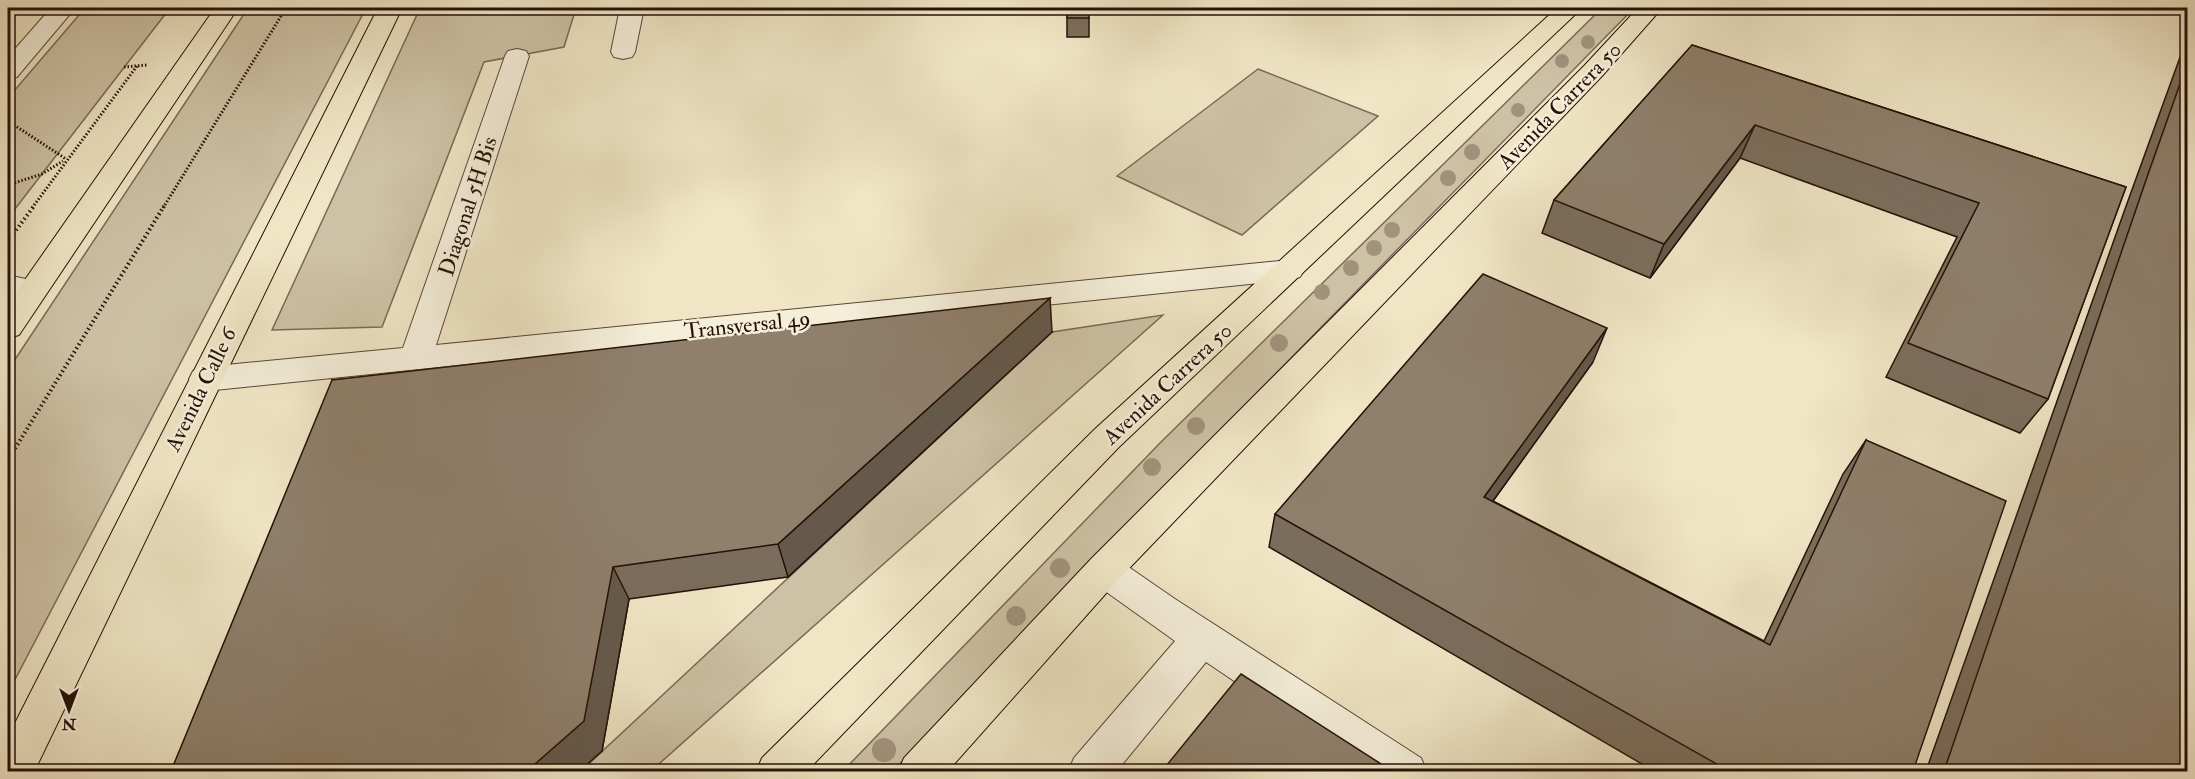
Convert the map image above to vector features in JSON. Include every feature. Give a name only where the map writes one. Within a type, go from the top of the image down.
[{"type":"main road","points":[[8,327],[20,288],[226,8]]},
{"type":"main road","name":"Avenida Calle 6","points":[[12,771],[390,8]]},
{"type":"main road","name":"Avenida Carrera 50","points":[[777,771],[1107,438],[1570,8]]},
{"type":"main road","name":"Avenida Carrera 50","points":[[918,771],[1104,570],[1585,80],[1650,8]]},
{"type":"street","points":[[8,72],[63,8]]},
{"type":"street","points":[[623,52],[632,8]]},
{"type":"street","name":"Diagonal 5H Bis","points":[[416,357],[517,56]]},
{"type":"street","name":"Transversal 49","points":[[205,379],[1288,270]]},
{"type":"street","points":[[1104,570],[1202,638],[1406,771]]},
{"type":"street","points":[[1089,771],[1202,638]]},
{"type":"path","points":[[8,460],[286,8]]},
{"type":"path","points":[[1510,8],[1516,10]]},
{"type":"path","points":[[8,241],[66,159],[138,66],[124,67]]},
{"type":"path","points":[[8,121],[66,159]]},
{"type":"path","points":[[8,185],[42,174],[66,159]]},
{"type":"shaded area","points":[[85,8],[170,8],[8,218],[8,98]]},
{"type":"shaded area","points":[[248,8],[366,8],[8,693],[8,370]]},
{"type":"shaded area","points":[[420,8],[576,8],[564,47],[484,62],[382,327],[272,330]]},
{"type":"shaded area","points":[[1602,8],[1634,8],[1099,554],[893,771],[842,772],[1160,443]]},
{"type":"shaded area","points":[[1258,69],[1378,116],[1242,235],[1117,176]]},
{"type":"shaded area","points":[[1163,315],[651,771],[580,772],[1052,332]]},
{"type":"building","points":[[1067,8],[1089,8],[1089,18],[1067,18]]},
{"type":"building","points":[[1692,45],[2126,187],[2048,399],[1908,343],[1979,203],[1755,125],[1664,244],[1554,200]]},
{"type":"building","points":[[2187,64],[2187,771],[1944,771],[2146,180]]},
{"type":"building","points":[[1483,274],[1607,328],[1484,497],[1770,645],[1866,440],[2006,501],[1913,771],[1729,771],[1275,514]]},
{"type":"building","points":[[1050,298],[778,544],[613,567],[584,721],[527,771],[171,771],[332,380]]},
{"type":"building","points":[[1241,674],[1392,771],[1162,771]]}]
